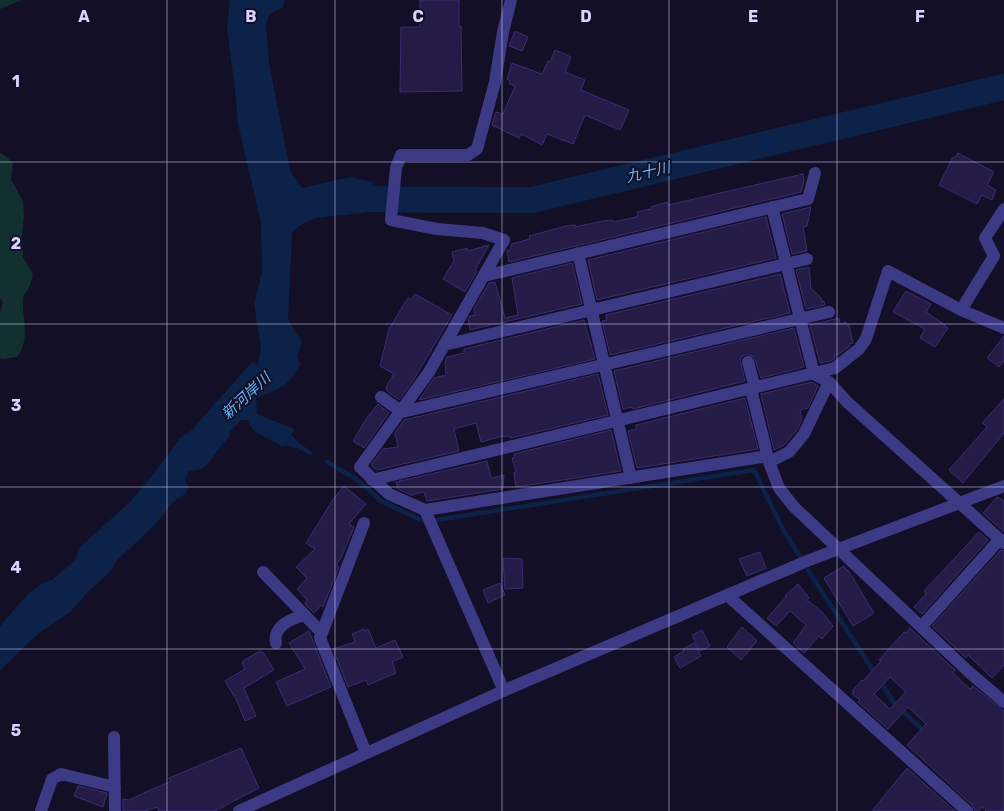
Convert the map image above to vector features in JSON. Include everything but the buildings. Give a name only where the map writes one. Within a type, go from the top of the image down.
[{"type":"street","points":[[511,0],[503,32],[495,82],[477,149],[468,155],[401,155],[396,168],[391,220],[437,229],[482,234],[504,240],[429,372],[402,412],[360,467],[389,494],[425,510],[768,459],[789,452],[804,434],[829,382]]},
{"type":"street","points":[[484,276],[808,199],[815,173]]},
{"type":"street","points":[[772,207],[814,374],[829,382],[847,402],[961,502],[1002,541],[922,626]]},
{"type":"street","points":[[961,310],[994,256],[985,238],[1004,209]]},
{"type":"street","points":[[578,253],[631,478]]},
{"type":"street","points":[[444,345],[807,258]]},
{"type":"street","points":[[372,480],[835,368],[859,349],[866,338],[888,271],[961,310],[1004,328]]},
{"type":"street","points":[[381,398],[402,412],[829,312]]},
{"type":"street","points":[[748,362],[768,459],[779,488],[794,507],[970,673],[1002,696]]},
{"type":"street","points":[[239,811],[504,691],[727,595],[839,549],[1004,486]]},
{"type":"street","points":[[425,510],[504,691]]},
{"type":"street","points":[[364,523],[320,638],[366,753]]},
{"type":"street","points":[[263,572],[322,633]]},
{"type":"street","points":[[727,595],[967,811]]},
{"type":"street","points":[[276,644],[275,637],[278,629],[294,618],[304,615]]},
{"type":"street","points":[[114,737],[115,811]]},
{"type":"street","points":[[41,811],[52,780],[61,774],[115,787]]},
{"type":"green space","points":[[0,0],[22,0],[0,9]]},
{"type":"green space","points":[[0,153],[13,164],[11,179],[23,201],[23,257],[33,274],[30,286],[23,298],[24,343],[17,357],[2,359],[0,358],[0,313],[3,302],[0,298]]},
{"type":"water","name":"新河岸川","points":[[230,0],[285,0],[283,7],[269,14],[266,25],[269,63],[290,170],[302,188],[350,177],[373,182],[371,211],[313,219],[292,233],[288,320],[302,342],[297,357],[300,364],[292,378],[283,386],[256,398],[257,414],[294,429],[291,435],[299,443],[296,449],[286,445],[283,447],[254,431],[247,420],[241,420],[230,431],[229,438],[203,468],[188,472],[185,480],[188,488],[185,494],[173,502],[154,526],[117,560],[111,571],[70,612],[38,634],[0,670],[0,626],[28,594],[43,583],[52,580],[74,561],[81,546],[130,502],[181,437],[190,432],[252,362],[258,365],[261,348],[254,304],[262,272],[261,223],[238,124],[227,28]]},
{"type":"waterway","name":"九十川","points":[[335,199],[532,200],[1004,87]]},
{"type":"waterway","points":[[294,443],[310,453]]},
{"type":"waterway","points":[[327,462],[356,479],[383,502],[421,520]]},
{"type":"waterway","points":[[436,520],[754,470],[783,529],[799,555]]},
{"type":"waterway","points":[[808,570],[876,675]]},
{"type":"waterway","points":[[880,681],[894,703],[926,733]]}]
